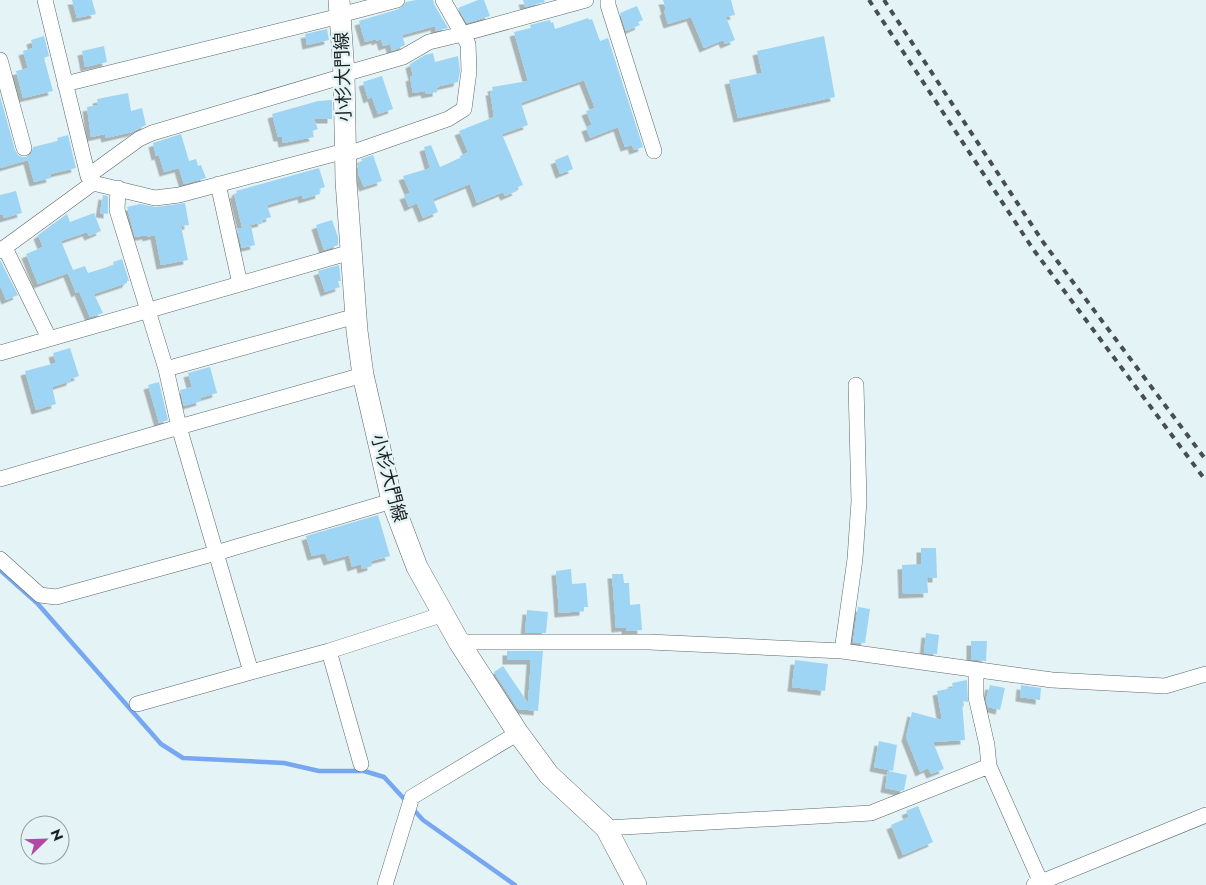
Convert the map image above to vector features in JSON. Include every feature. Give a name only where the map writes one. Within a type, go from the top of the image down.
[{"type":"main road","name":"小杉大門線","points":[[340,11],[344,75],[345,153],[356,316],[363,375],[392,501],[418,567],[459,642],[518,733],[549,775],[606,828],[636,885]]},
{"type":"street","points":[[45,0],[90,180]]},
{"type":"street","points":[[66,84],[340,11],[397,0]]},
{"type":"street","points":[[90,180],[156,198],[179,195],[345,153],[448,118],[464,109],[469,71],[468,44],[443,0]]},
{"type":"street","points":[[49,338],[3,249],[90,180],[139,138],[403,57],[429,42],[586,0]]},
{"type":"street","points":[[608,0],[654,151]]},
{"type":"street","points":[[0,60],[24,148]]},
{"type":"street","points":[[218,184],[240,284]]},
{"type":"street","points":[[118,188],[117,210],[166,369],[179,427],[251,672]]},
{"type":"street","points":[[0,353],[351,252]]},
{"type":"street","points":[[166,369],[356,316]]},
{"type":"street","points":[[0,479],[363,375]]},
{"type":"street","points":[[842,651],[855,559],[859,501],[856,385]]},
{"type":"street","points":[[0,559],[40,595],[56,597],[392,501]]},
{"type":"street","points":[[137,704],[328,651],[444,614]]},
{"type":"street","points":[[459,642],[648,642],[842,651],[1052,680],[1165,686],[1206,674]]},
{"type":"street","points":[[328,651],[361,764]]},
{"type":"street","points":[[976,670],[976,697],[987,745],[989,766],[1039,884],[1206,815]]},
{"type":"street","points":[[385,885],[412,797],[518,733]]},
{"type":"street","points":[[606,828],[871,813],[989,766]]},
{"type":"building","points":[[72,0],[92,0],[96,14],[77,18]]},
{"type":"building","points":[[433,0],[448,28],[436,31],[435,26],[402,35],[405,45],[392,51],[390,44],[383,46],[381,39],[365,42],[359,21],[399,9],[406,2]]},
{"type":"building","points":[[478,0],[484,0],[490,16],[467,23],[458,8]]},
{"type":"building","points":[[523,0],[544,0],[545,2],[525,7]]},
{"type":"building","points":[[663,0],[731,0],[735,15],[726,17],[735,40],[725,44],[723,40],[704,48],[691,17],[668,24]]},
{"type":"building","points":[[637,6],[643,20],[638,22],[640,25],[626,31],[620,13]]},
{"type":"building","points":[[588,18],[589,20],[592,19],[600,41],[608,38],[643,147],[634,150],[632,145],[625,147],[618,127],[590,138],[586,127],[592,125],[586,111],[595,108],[584,80],[521,103],[528,125],[502,134],[523,185],[515,188],[517,191],[505,196],[503,192],[477,203],[470,184],[433,199],[438,212],[423,218],[417,203],[409,207],[404,195],[410,193],[403,176],[430,168],[424,147],[431,145],[440,167],[460,158],[460,156],[468,152],[459,131],[494,117],[490,91],[493,91],[492,87],[528,81],[514,32],[531,28],[530,25],[550,20],[551,23],[553,22],[555,29]]},
{"type":"building","points":[[327,29],[329,40],[307,45],[305,34]]},
{"type":"building","points":[[44,36],[49,56],[44,58],[53,91],[23,98],[16,71],[28,68],[23,51],[33,48],[31,40]]},
{"type":"building","points":[[824,36],[835,97],[738,118],[729,80],[762,73],[757,51]]},
{"type":"building","points":[[104,46],[107,62],[85,67],[82,51]]},
{"type":"building","points":[[433,53],[435,62],[458,56],[460,71],[458,82],[440,86],[437,88],[437,92],[426,94],[425,91],[413,93],[410,77],[413,76],[410,64],[425,55]]},
{"type":"building","points":[[382,76],[393,109],[378,114],[372,97],[368,99],[363,82]]},
{"type":"building","points":[[128,93],[131,111],[142,108],[146,125],[132,132],[106,138],[105,134],[91,137],[87,107],[98,105],[97,99]]},
{"type":"building","points":[[0,96],[18,155],[27,157],[31,154],[33,147],[58,141],[57,138],[68,135],[76,168],[50,174],[51,178],[34,182],[28,160],[0,168]]},
{"type":"building","points":[[332,100],[332,119],[314,119],[318,129],[312,131],[314,137],[283,143],[282,137],[278,137],[272,114],[318,101]]},
{"type":"building","points":[[181,134],[189,161],[196,159],[198,166],[201,165],[206,178],[184,184],[179,168],[164,172],[159,155],[156,156],[153,143]]},
{"type":"building","points":[[373,155],[382,181],[364,187],[358,173],[358,164],[363,163],[361,159]]},
{"type":"building","points":[[568,155],[573,169],[560,174],[555,160]]},
{"type":"building","points":[[319,168],[325,187],[319,189],[320,194],[303,199],[302,195],[267,205],[271,217],[262,220],[263,222],[242,227],[234,194],[237,193],[236,191]]},
{"type":"building","points":[[16,191],[22,213],[4,218],[3,214],[0,215],[0,195]]},
{"type":"building","points":[[103,195],[108,196],[108,214],[100,213]]},
{"type":"building","points":[[185,203],[189,225],[181,226],[188,260],[161,265],[155,235],[135,237],[127,207],[140,204],[156,207]]},
{"type":"building","points":[[94,213],[101,231],[89,236],[87,232],[61,241],[73,270],[85,266],[88,273],[114,265],[113,262],[122,259],[129,281],[94,294],[103,313],[90,317],[79,291],[76,293],[68,273],[38,284],[26,254],[43,247],[38,235],[67,214],[70,222]]},
{"type":"building","points":[[332,220],[338,237],[338,245],[324,250],[316,225]]},
{"type":"building","points":[[251,226],[255,245],[242,248],[237,229]]},
{"type":"building","points":[[0,260],[18,295],[6,300],[0,285]]},
{"type":"building","points":[[339,265],[341,281],[338,281],[340,287],[325,292],[318,271]]},
{"type":"building","points":[[70,348],[79,376],[71,379],[71,381],[52,387],[56,404],[36,410],[25,371],[56,363],[53,353]]},
{"type":"building","points":[[210,367],[217,393],[200,398],[201,401],[184,406],[180,390],[192,387],[188,373]]},
{"type":"building","points":[[159,382],[168,420],[159,423],[148,385]]},
{"type":"building","points":[[378,515],[390,556],[371,561],[372,566],[362,569],[361,564],[352,567],[349,555],[328,561],[325,553],[312,556],[306,536]]},
{"type":"building","points":[[921,548],[936,548],[937,578],[927,578],[928,593],[903,594],[902,565],[921,564]]},
{"type":"building","points":[[571,569],[572,584],[586,583],[588,607],[584,607],[584,611],[559,613],[556,571]]},
{"type":"building","points":[[612,574],[623,574],[624,583],[629,583],[630,605],[640,604],[642,630],[626,631],[626,627],[616,628]]},
{"type":"building","points":[[858,607],[870,609],[865,643],[853,642]]},
{"type":"building","points":[[527,610],[548,612],[546,633],[525,633]]},
{"type":"building","points":[[926,633],[939,635],[937,654],[924,653]]},
{"type":"building","points":[[971,641],[987,641],[986,661],[971,659]]},
{"type":"building","points":[[507,651],[543,651],[538,711],[518,709],[494,672],[503,666],[528,703],[531,660],[507,660]]},
{"type":"building","points":[[795,660],[828,664],[825,691],[792,687]]},
{"type":"building","points":[[967,680],[968,702],[962,701],[965,740],[933,742],[944,769],[931,774],[928,768],[920,772],[906,737],[912,712],[942,720],[937,691],[953,688],[952,683]]},
{"type":"building","points":[[990,685],[1005,688],[1000,710],[988,707],[986,700]]},
{"type":"building","points":[[1021,685],[1041,688],[1040,700],[1020,697]]},
{"type":"building","points":[[879,741],[897,745],[893,771],[874,767]]},
{"type":"building","points":[[888,771],[907,775],[904,790],[885,788]]},
{"type":"building","points":[[918,806],[933,842],[903,855],[891,825],[909,817],[906,811]]},
{"type":"waterway","points":[[0,570],[37,603],[161,744],[183,758],[284,763],[319,771],[364,771],[384,777],[407,802]]},
{"type":"waterway","points":[[412,808],[423,820],[515,885]]},
{"type":"railway","points":[[869,0],[1033,249],[1206,481]]},
{"type":"railway","points":[[884,0],[1043,242],[1206,460]]}]
